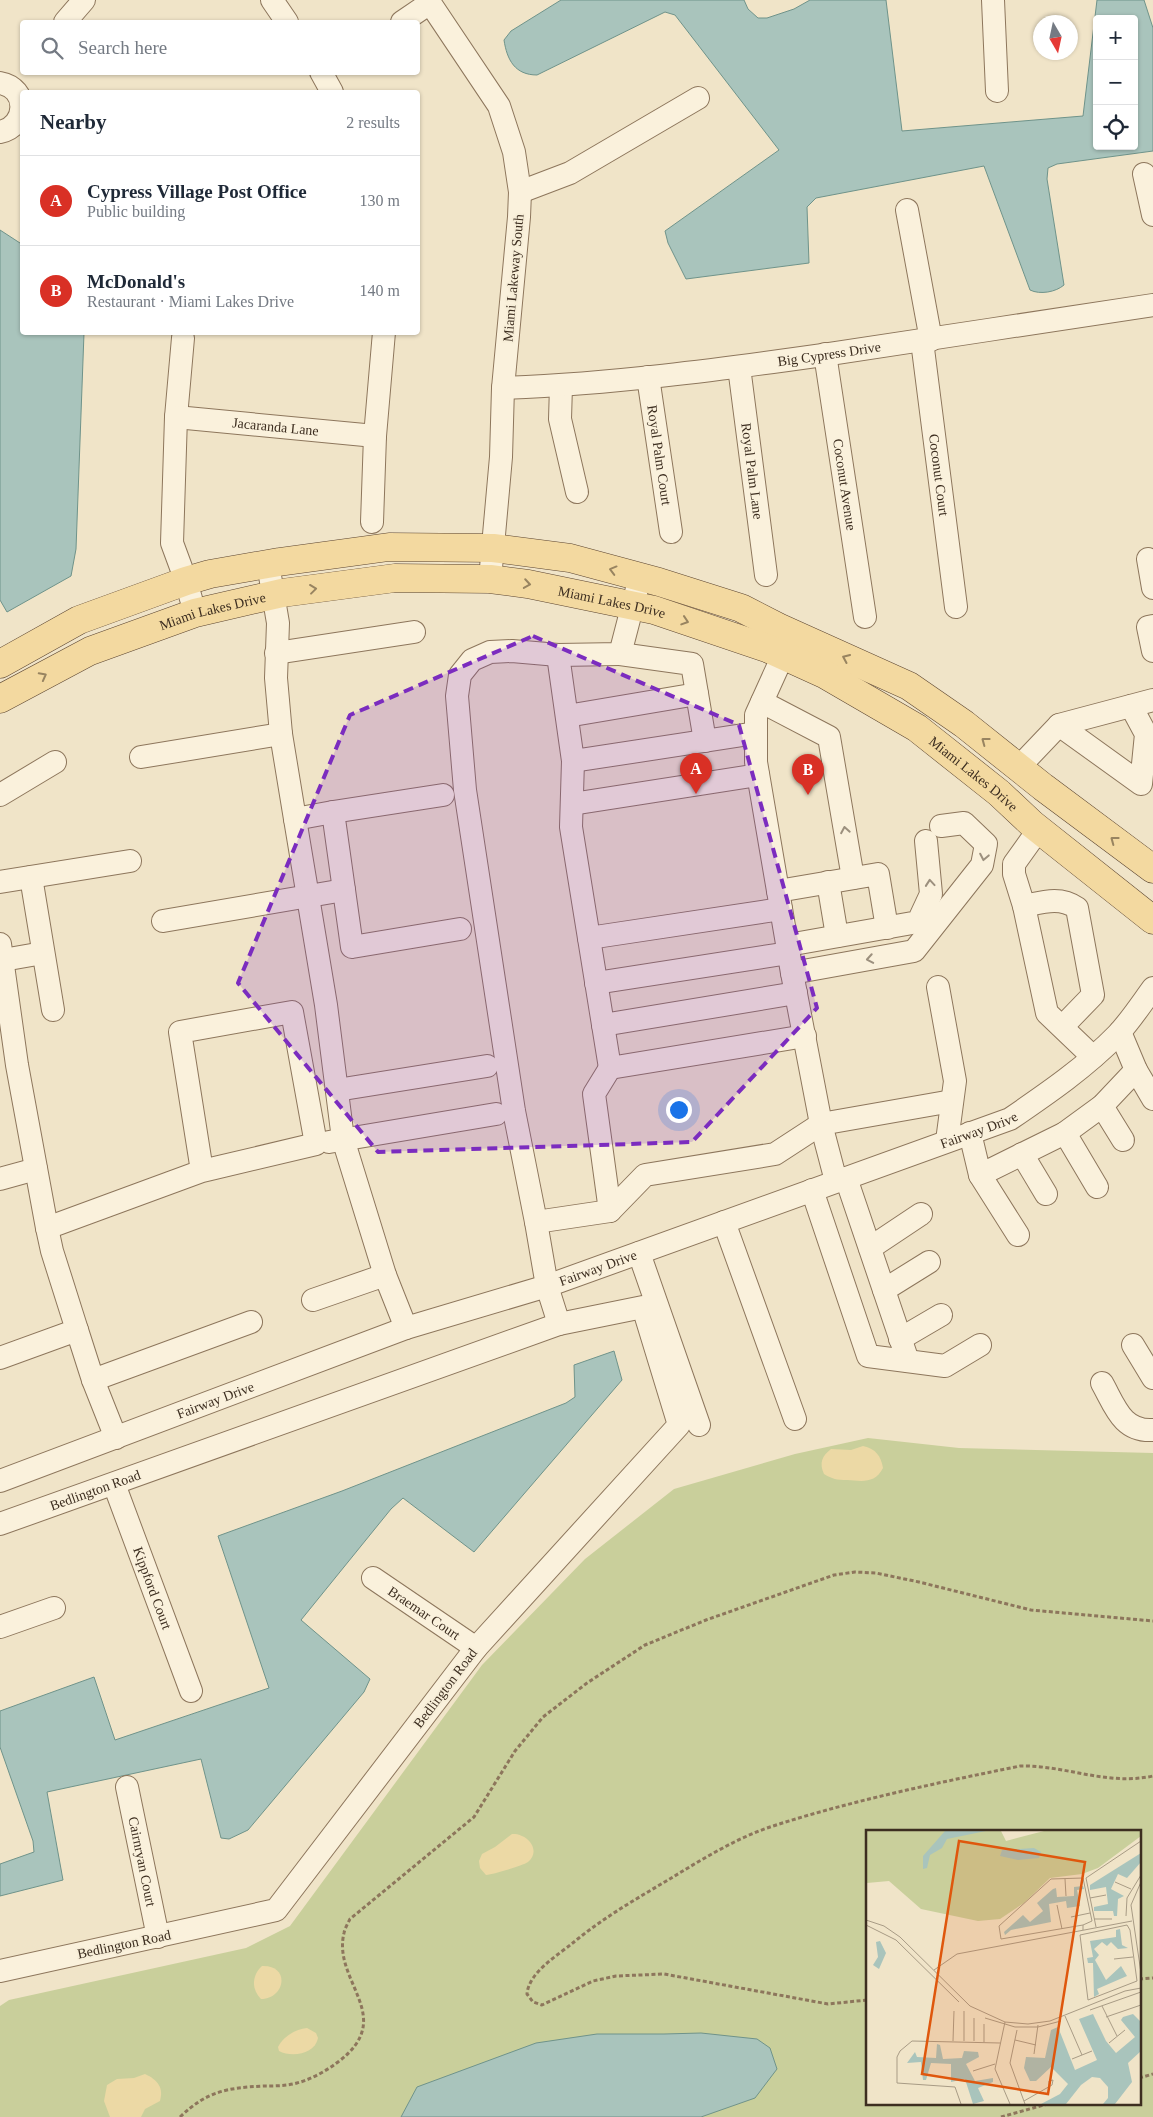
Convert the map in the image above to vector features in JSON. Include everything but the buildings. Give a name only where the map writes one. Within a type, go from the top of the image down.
[{"type":"main road","name":"Miami Lakes Drive","points":[[0,664],[79,620],[210,574],[389,547],[493,548],[570,558],[741,608],[824,674],[917,728],[999,793],[1038,829],[1153,920]]},
{"type":"main road","name":"Miami Lakes Drive","points":[[0,699],[90,651],[195,613],[274,594],[395,578],[490,579],[528,584],[654,610],[769,649],[788,644],[909,686],[964,724],[1043,787],[1153,869]]},
{"type":"street","points":[[67,20],[84,0]]},
{"type":"street","points":[[272,0],[286,20]]},
{"type":"street","points":[[992,0],[997,91]]},
{"type":"street","points":[[405,20],[429,1]]},
{"type":"street","name":"Miami Lakeway South","points":[[429,1],[499,106],[514,152],[520,192],[503,388],[501,457],[490,579]]},
{"type":"street","points":[[11,80],[20,98]]},
{"type":"street","points":[[520,192],[570,173],[698,98]]},
{"type":"street","points":[[0,132],[13,127],[20,117]]},
{"type":"street","points":[[1144,174],[1153,215]]},
{"type":"street","name":"Coconut Court","points":[[907,210],[927,341],[956,607]]},
{"type":"street","name":"Big Cypress Drive","points":[[503,388],[561,386],[739,367],[927,341],[1153,305]]},
{"type":"street","points":[[372,522],[375,436],[384,335]]},
{"type":"street","points":[[184,338],[176,417],[172,542],[195,613]]},
{"type":"street","name":"Coconut Avenue","points":[[825,354],[865,617]]},
{"type":"street","name":"Royal Palm Lane","points":[[739,367],[766,575]]},
{"type":"street","name":"Royal Palm Court","points":[[648,377],[672,532]]},
{"type":"street","points":[[561,386],[560,419],[577,492]]},
{"type":"street","name":"Jacaranda Lane","points":[[176,417],[375,436]]},
{"type":"street","points":[[1148,559],[1153,588]]},
{"type":"street","points":[[268,564],[278,623],[276,678],[281,734],[326,1005],[343,1139],[386,1275],[406,1328]]},
{"type":"street","points":[[620,654],[640,577]]},
{"type":"street","points":[[1153,626],[1148,627],[1153,651]]},
{"type":"street","points":[[276,653],[414,632]]},
{"type":"street","points":[[788,644],[756,715],[756,762],[758,775],[821,1124],[841,1180],[870,1248],[908,1362]]},
{"type":"street","points":[[559,1324],[547,1286],[514,1111],[465,790],[458,696],[460,675],[472,660],[490,652],[512,651],[558,655],[620,654],[692,664],[705,741]]},
{"type":"street","points":[[558,655],[573,761],[571,827],[610,1068],[594,1094],[610,1212]]},
{"type":"street","points":[[567,716],[697,694]]},
{"type":"street","points":[[1019,766],[1059,724],[1153,700]]},
{"type":"street","points":[[762,702],[830,737],[853,878]]},
{"type":"street","points":[[1059,724],[1141,784],[1146,734],[1131,706]]},
{"type":"street","points":[[573,761],[756,733]]},
{"type":"street","points":[[141,757],[281,734]]},
{"type":"street","points":[[0,795],[55,762]]},
{"type":"street","points":[[572,804],[758,775]]},
{"type":"street","points":[[296,818],[443,795]]},
{"type":"street","points":[[333,812],[352,948]]},
{"type":"street","points":[[596,983],[791,966],[914,951],[982,865],[986,844],[964,823],[934,834],[931,894],[918,922],[837,936],[791,966],[603,1025]]},
{"type":"street","points":[[1038,829],[1014,864],[1014,874],[1024,906],[1047,1012],[1093,1057]]},
{"type":"street","points":[[0,882],[130,861]]},
{"type":"street","points":[[589,938],[780,900],[828,882],[878,874],[888,928]]},
{"type":"street","points":[[31,877],[53,1010]]},
{"type":"street","points":[[828,882],[837,936]]},
{"type":"street","points":[[163,921],[344,890]]},
{"type":"street","points":[[1024,906],[1058,900],[1069,902],[1077,908],[1093,994],[1063,1026]]},
{"type":"street","points":[[317,954],[460,929]]},
{"type":"street","points":[[43,953],[1,952],[3,993],[52,1251],[94,1380],[116,1438]]},
{"type":"street","points":[[938,987],[955,1080],[947,1142]]},
{"type":"street","name":"Fairway Drive","points":[[0,1481],[406,1328],[547,1286],[1010,1119],[1042,1097],[1093,1057],[1120,1032],[1153,988]]},
{"type":"street","points":[[202,1171],[180,1032],[326,1005]]},
{"type":"street","points":[[292,1012],[316,1144]]},
{"type":"street","points":[[1120,1032],[1136,1070],[1153,1100]]},
{"type":"street","points":[[610,1068],[805,1036]]},
{"type":"street","points":[[337,1090],[487,1066]]},
{"type":"street","points":[[980,1175],[1065,1133],[1102,1106],[1136,1070]]},
{"type":"street","points":[[536,1222],[610,1212],[645,1175],[775,1154],[821,1124],[952,1101]]},
{"type":"street","points":[[1102,1106],[1122,1140]]},
{"type":"street","points":[[47,1228],[202,1171],[316,1144],[496,1114]]},
{"type":"street","points":[[970,1133],[980,1175],[1018,1235]]},
{"type":"street","points":[[1065,1133],[1097,1187]]},
{"type":"street","points":[[1022,1154],[1046,1194]]},
{"type":"street","points":[[0,1179],[36,1169]]},
{"type":"street","points":[[812,1190],[868,1356],[945,1366],[980,1344]]},
{"type":"street","points":[[870,1248],[921,1214]]},
{"type":"street","points":[[724,1222],[795,1419]]},
{"type":"street","points":[[639,1253],[699,1425]]},
{"type":"street","points":[[884,1290],[930,1262]]},
{"type":"street","points":[[312,1300],[386,1275]]},
{"type":"street","name":"Bedlington Road","points":[[0,1524],[559,1324],[643,1307],[679,1424],[476,1648],[276,1910],[0,1971]]},
{"type":"street","points":[[900,1338],[941,1316]]},
{"type":"street","points":[[94,1380],[251,1322]]},
{"type":"street","points":[[0,1358],[77,1330]]},
{"type":"street","points":[[1134,1345],[1153,1378]]},
{"type":"street","points":[[1102,1383],[1123,1421],[1140,1431],[1153,1430]]},
{"type":"street","name":"Kippford Court","points":[[114,1484],[191,1691]]},
{"type":"street","name":"Braemar Court","points":[[373,1578],[476,1648]]},
{"type":"street","points":[[0,1627],[54,1608]]},
{"type":"street","name":"Cairnryan Court","points":[[127,1787],[158,1936]]},
{"type":"path","points":[[180,2117],[193,2105],[222,2090],[298,2083],[323,2072],[347,2055],[358,2042],[363,2027],[361,2000],[346,1966],[343,1950],[344,1933],[350,1919],[474,1817],[515,1751],[543,1717],[587,1683],[645,1645],[768,1597],[834,1575],[856,1572],[919,1582],[1031,1610],[1153,1621]]},
{"type":"path","points":[[866,2000],[828,2004],[664,1974],[616,1976],[593,1981],[542,2005],[533,2002],[527,1994],[528,1987],[542,1968],[600,1920],[737,1841],[772,1826],[903,1790],[1020,1766],[1035,1766],[1112,1780],[1140,1779],[1153,1776]]},
{"type":"path","points":[[1140,1979],[1153,1978]]},
{"type":"path","points":[[1140,2078],[1153,2074]]},
{"type":"path","points":[[1001,2117],[1047,2104]]},
{"type":"highlighted area","points":[[533,636],[739,725],[817,1008],[692,1142],[378,1152],[238,983],[350,715]]},
{"type":"green space","points":[[868,1438],[959,1448],[1153,1453],[1153,2117],[0,2117],[0,2006],[9,2000],[246,1948],[290,1926],[482,1665],[585,1559],[674,1489],[795,1454]]},
{"type":"sand","points":[[863,1446],[875,1451],[881,1460],[883,1468],[876,1477],[858,1481],[832,1478],[824,1474],[822,1460],[831,1449],[851,1450]]},
{"type":"sand","points":[[512,1834],[523,1836],[531,1843],[534,1852],[532,1857],[528,1862],[520,1866],[486,1875],[480,1868],[479,1861],[482,1854]]},
{"type":"sand","points":[[262,1966],[271,1967],[277,1971],[281,1976],[281,1982],[280,1988],[275,1994],[269,1998],[261,1999],[254,1987],[254,1982],[256,1974]]},
{"type":"sand","points":[[307,2028],[316,2033],[318,2038],[312,2048],[296,2054],[279,2051],[280,2043],[286,2037],[298,2030]]},
{"type":"sand","points":[[145,2074],[159,2085],[161,2092],[160,2101],[145,2109],[141,2117],[110,2117],[104,2101],[107,2085],[117,2079],[134,2078]]},
{"type":"water","points":[[561,0],[744,0],[748,9],[758,18],[767,18],[794,9],[810,0],[886,0],[902,131],[1083,116],[1093,33],[1093,150],[1138,150],[1138,15],[1095,15],[1097,0],[1144,0],[1153,28],[1153,151],[1057,164],[1048,168],[1047,179],[1064,285],[1052,291],[1034,292],[1030,290],[984,166],[816,198],[807,207],[809,263],[686,279],[668,243],[665,231],[779,150],[675,15],[665,12],[537,75],[523,72],[513,65],[507,54],[504,40],[511,31]]},
{"type":"water","points":[[0,230],[20,243],[20,335],[84,335],[76,549],[71,576],[7,612],[0,600]]},
{"type":"water","points":[[614,1351],[622,1380],[474,1552],[403,1498],[391,1509],[301,1620],[370,1679],[364,1692],[248,1830],[229,1839],[221,1838],[201,1759],[47,1792],[63,1880],[0,1896],[0,1864],[34,1852],[33,1841],[0,1747],[0,1711],[94,1677],[115,1740],[269,1688],[218,1536],[342,1491],[566,1403],[575,1397],[574,1365]]},
{"type":"water","points":[[701,2033],[757,2039],[770,2048],[777,2069],[755,2098],[701,2117],[401,2117],[417,2087],[536,2043],[597,2034]]},
{"type":"place","name":"Cypress Village Post Office","points":[[696,794]]},
{"type":"place","name":"McDonald's","points":[[808,795]]}]
